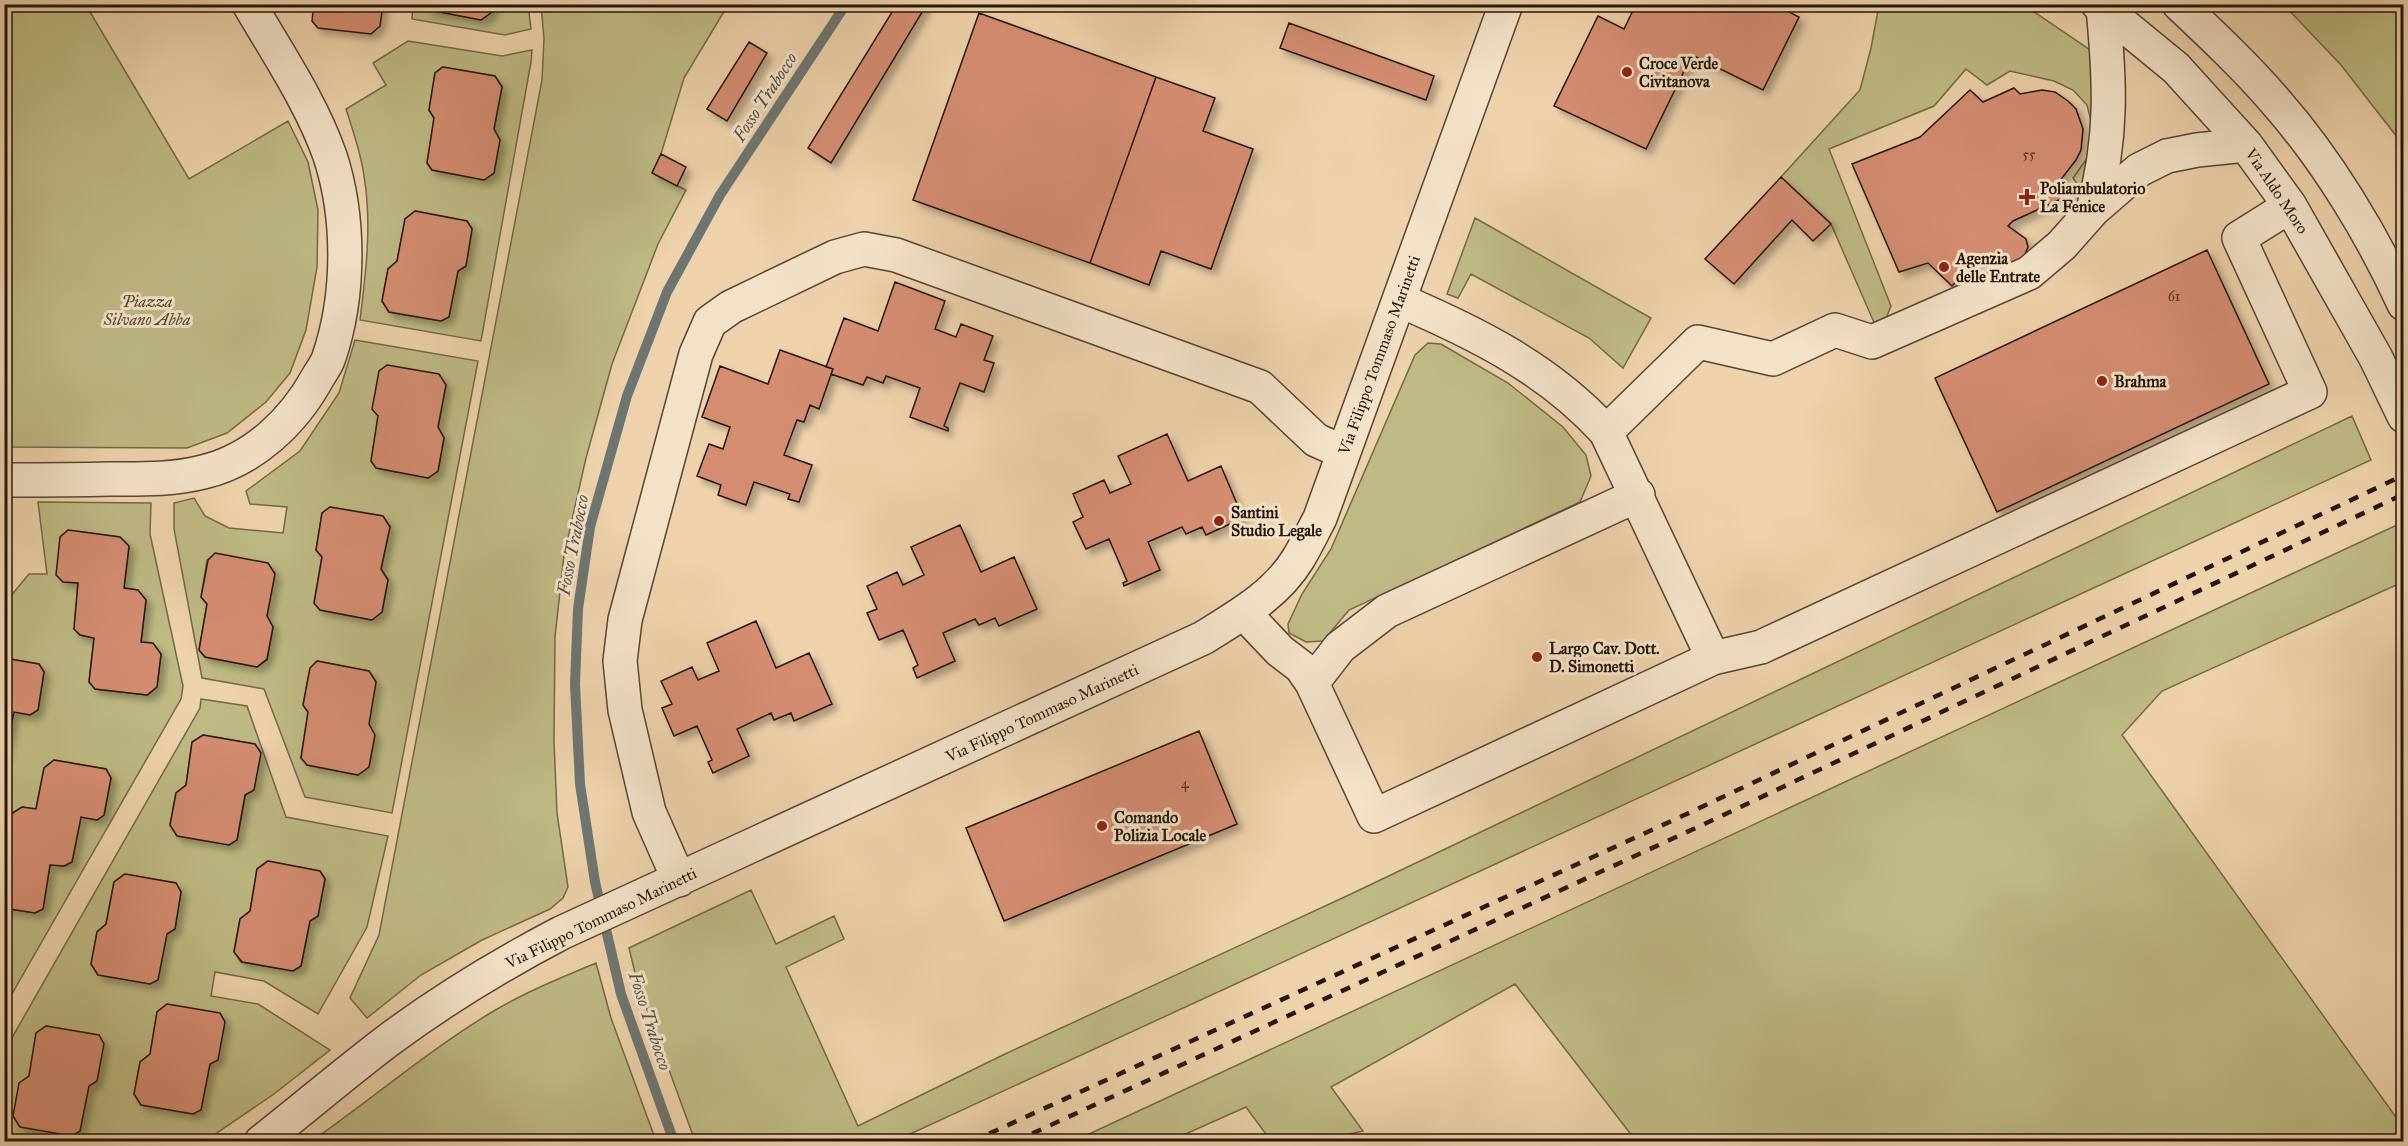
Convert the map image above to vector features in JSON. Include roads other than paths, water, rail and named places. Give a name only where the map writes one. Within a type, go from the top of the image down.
[{"type":"street","points":[[4,480],[162,479],[205,472],[242,457],[271,438],[304,402],[329,358],[341,301],[346,242],[342,200],[330,156],[312,110],[249,4]]},
{"type":"street","name":"Via Filippo Tommaso Marinetti","points":[[261,1142],[387,1042],[462,989],[561,933],[1203,638],[1244,613],[1274,589],[1298,560],[1320,518],[1506,4]]},
{"type":"street","points":[[2179,4],[2228,50],[2277,103],[2331,175],[2381,255],[2403,304]]},
{"type":"street","points":[[2093,210],[2101,182],[2109,131],[2109,63],[2101,6]]},
{"type":"street","name":"Via Aldo Moro","points":[[2101,6],[2176,68],[2246,144],[2290,206],[2376,358],[2403,416]]},
{"type":"street","points":[[1606,432],[1698,342],[1773,359],[1835,330],[1872,342],[2029,273],[2062,245],[2093,210],[2139,170],[2167,156],[2246,144]]},
{"type":"street","points":[[1244,613],[1280,651],[1301,667],[1312,683],[1374,816],[1713,658],[1761,647],[2310,392],[2239,238],[2290,206]]},
{"type":"street","points":[[669,884],[625,710],[620,661],[625,620],[696,354],[710,322],[731,307],[836,256],[864,249],[896,255],[1260,387],[1316,440],[1343,452]]},
{"type":"street","points":[[1399,300],[1471,331],[1531,367],[1578,403],[1606,432],[1638,495],[1713,658]]},
{"type":"street","points":[[1312,683],[1340,647],[1387,611],[1638,495]]},
{"type":"waterway","name":"Fosso Trabocco","points":[[674,1142],[621,994],[595,882],[580,784],[575,684],[578,609],[590,527],[627,396],[667,292],[720,195],[846,4]]},
{"type":"railway","points":[[971,1142],[1691,812],[2404,475]]},
{"type":"railway","points":[[1014,1142],[1700,826],[2404,494]]},
{"type":"place","name":"Croce Verde Civitanova","points":[[1627,72]]},
{"type":"place","name":"Poliambulatorio La Fenice","points":[[2027,197]]},
{"type":"place","name":"Agenzia delle Entrate","points":[[1944,267]]},
{"type":"place","name":"Brahma","points":[[2102,381]]},
{"type":"place","name":"Santini Studio Legale","points":[[1219,521]]},
{"type":"place","name":"Largo Cav. Dott. D. Simonetti","points":[[1537,657]]},
{"type":"place","name":"Comando Polizia Locale","points":[[1102,826]]},
{"type":"park label","name":"Piazza Silvano Abba","points":[[147,310]]}]
